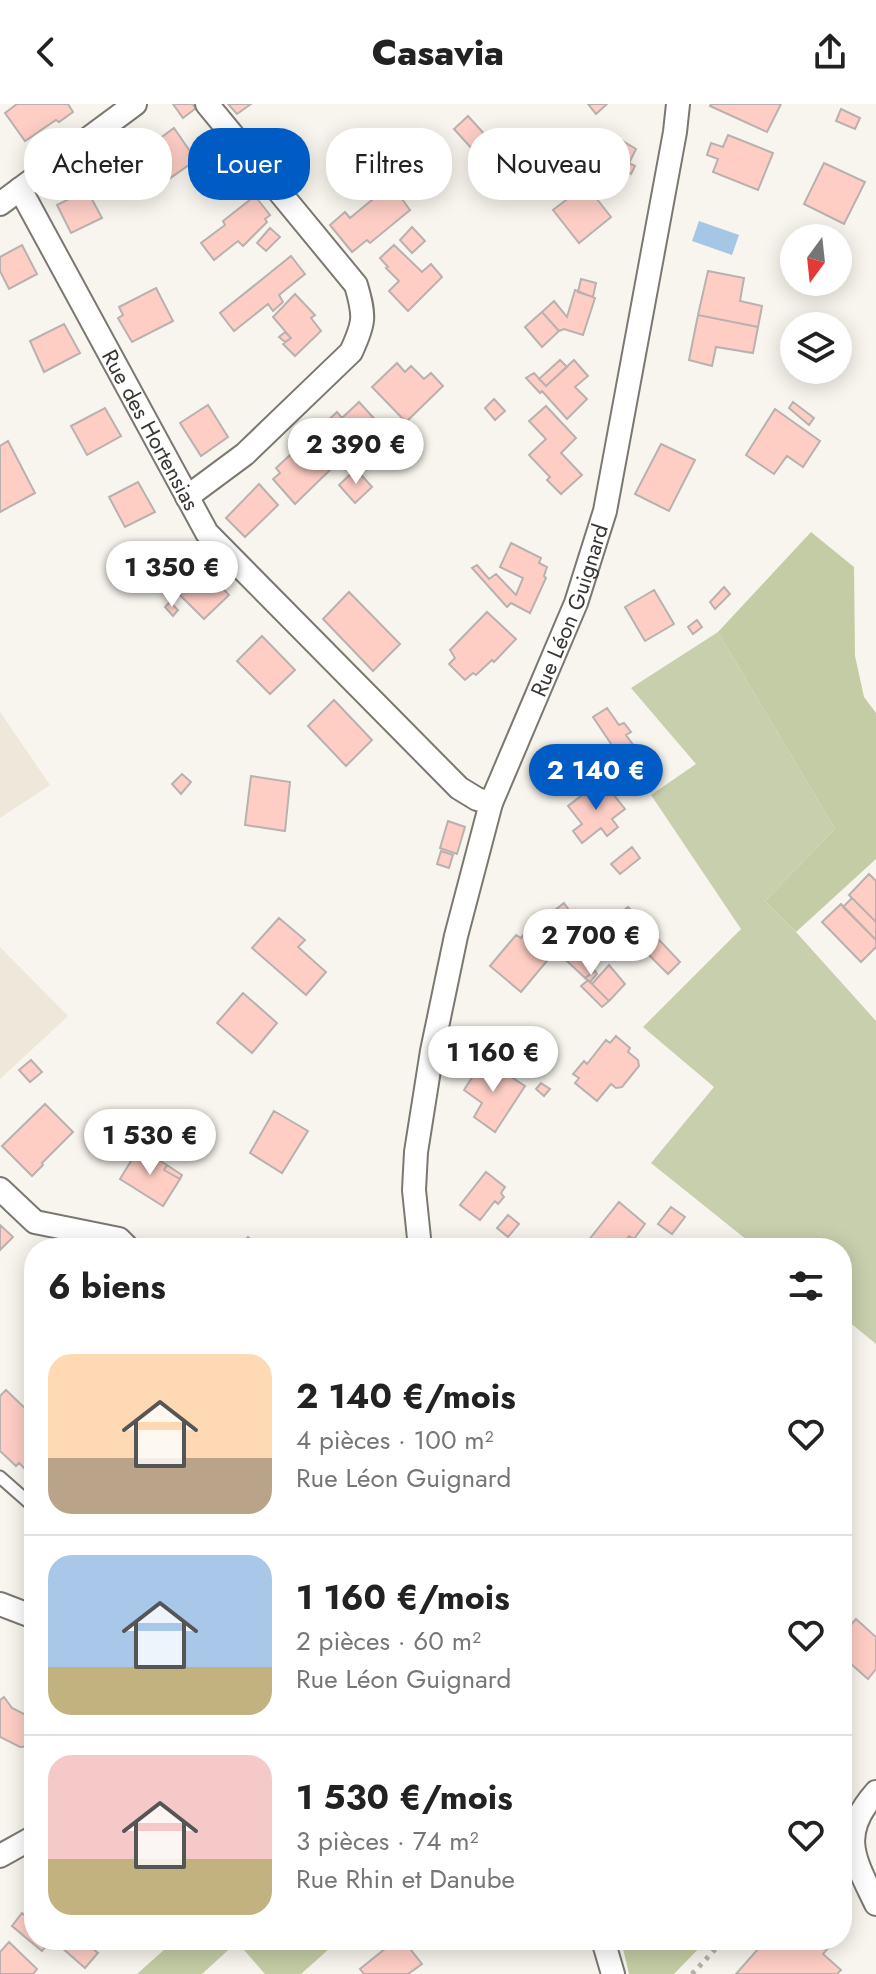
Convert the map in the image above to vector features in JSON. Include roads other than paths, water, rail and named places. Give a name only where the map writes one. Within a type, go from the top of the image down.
[{"type":"street","points":[[0,204],[135,104]]},
{"type":"street","points":[[187,497],[245,454],[351,352],[360,333],[363,312],[356,285],[207,104]]},
{"type":"street","name":"Rue Léon Guignard","points":[[419,1238],[414,1190],[416,1152],[432,1051],[456,936],[491,803],[576,603],[601,524],[678,104]]},
{"type":"street","name":"Rue des Hortensias","points":[[20,189],[207,533],[459,788],[491,803]]},
{"type":"street","points":[[0,1189],[35,1222],[114,1238]]},
{"type":"street","points":[[0,1604],[24,1608]]},
{"type":"street","points":[[876,1792],[857,1817],[853,1844],[856,1862],[876,1904]]},
{"type":"street","points":[[0,1856],[24,1843]]},
{"type":"street","points":[[606,1950],[613,1974]]},
{"type":"lane","points":[[0,1477],[24,1498]]},
{"type":"water","points":[[699,221],[739,235],[732,255],[692,241]]}]
